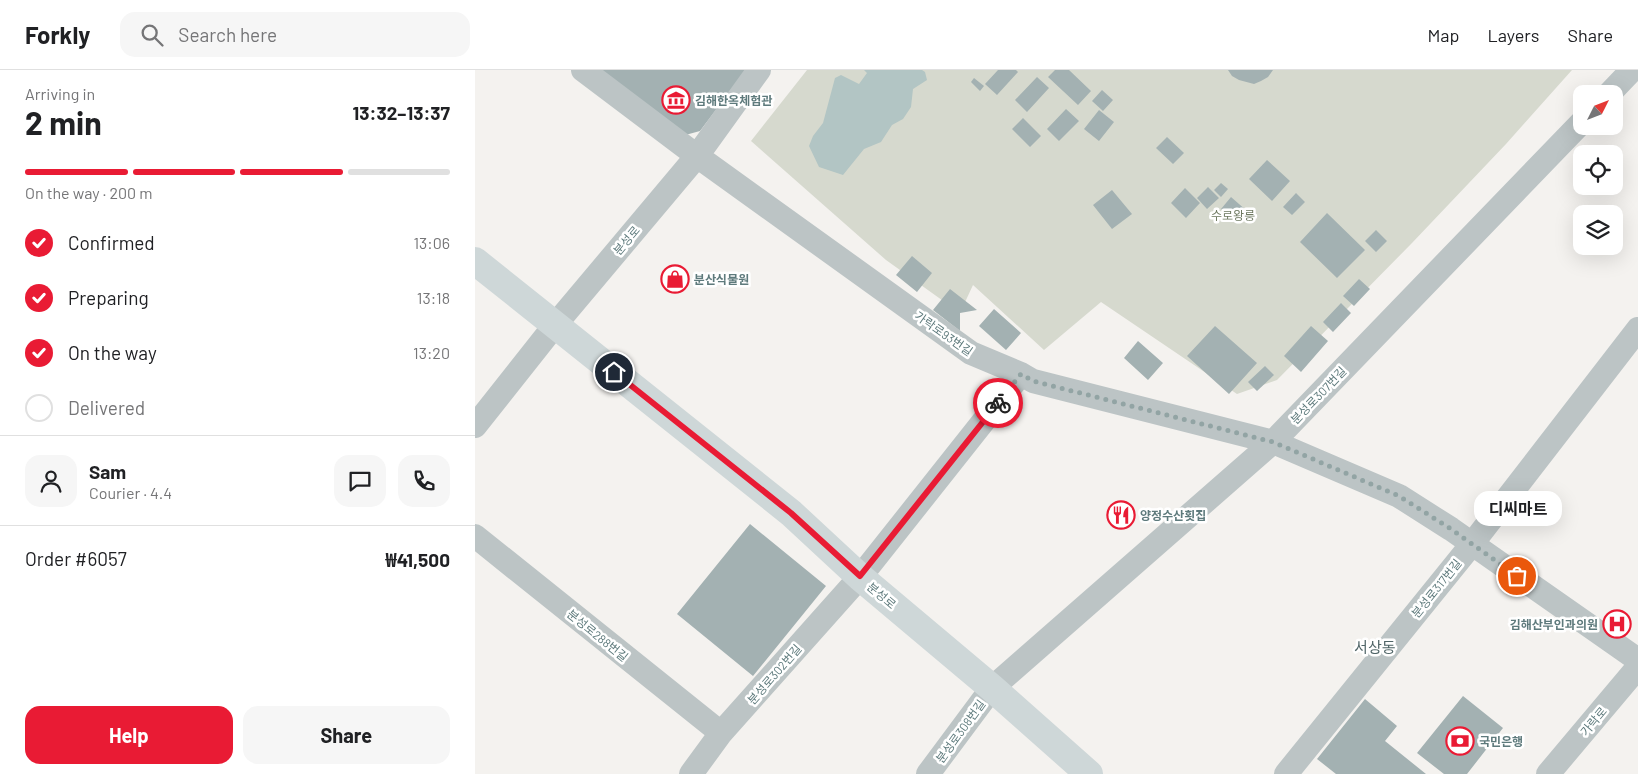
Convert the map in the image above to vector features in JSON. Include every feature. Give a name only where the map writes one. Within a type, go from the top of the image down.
[{"type":"main road","name":"분성로","points":[[475,261],[791,513],[860,576],[992,688],[1089,774]]},
{"type":"street","name":"가락로93번길","points":[[583,70],[697,156],[971,353],[1033,381],[1273,442],[1399,496],[1472,544],[1638,660]]},
{"type":"street","name":"분성로","points":[[555,325],[697,156],[759,70]]},
{"type":"street","points":[[1618,85],[1632,70]]},
{"type":"street","name":"분성로307번길","points":[[992,688],[1273,442],[1573,131]]},
{"type":"street","points":[[475,426],[555,325]]},
{"type":"street","name":"분성로317번길","points":[[1286,774],[1472,544],[1638,329]]},
{"type":"street","name":"분성로302번길","points":[[691,774],[721,733],[860,576],[1021,374]]},
{"type":"street","name":"분성로288번길","points":[[475,536],[721,733]]},
{"type":"street","name":"가락로","points":[[1548,774],[1638,667]]},
{"type":"street","name":"분성로308번길","points":[[928,774],[992,688]]},
{"type":"green space","name":"수로왕릉","points":[[807,70],[1572,70],[1506,144],[1412,243],[1277,380],[1237,394],[1101,302],[1044,350],[973,285],[960,313],[886,260],[751,141]]},
{"type":"shaded area","points":[[864,70],[922,70],[925,72],[927,80],[913,89],[911,107],[903,119],[892,125],[881,142],[864,149],[843,175],[819,167],[809,146],[813,136],[823,123],[835,78],[841,75],[859,84],[867,73]]},
{"type":"building","name":"김해한옥체험관","points":[[590,70],[746,70],[700,131],[678,137]]},
{"type":"building","points":[[998,70],[1016,70],[1018,72],[997,95],[985,84]]},
{"type":"building","points":[[1055,70],[1069,70],[1091,91],[1078,105],[1048,77]]},
{"type":"building","points":[[1228,70],[1273,70],[1268,77],[1254,84],[1239,80],[1232,76]]},
{"type":"building","points":[[1037,77],[1049,88],[1027,112],[1015,100]]},
{"type":"building","points":[[974,78],[984,86],[980,91],[971,82]]},
{"type":"building","points":[[1102,90],[1113,100],[1103,111],[1092,101]]},
{"type":"building","points":[[1066,109],[1079,121],[1059,141],[1047,129]]},
{"type":"building","points":[[1099,110],[1114,122],[1099,141],[1084,129]]},
{"type":"building","points":[[1023,118],[1041,136],[1030,147],[1012,129]]},
{"type":"building","points":[[1167,137],[1184,153],[1173,164],[1156,148]]},
{"type":"building","points":[[1267,160],[1290,181],[1272,201],[1249,179]]},
{"type":"building","points":[[1221,183],[1228,189],[1221,197],[1214,190]]},
{"type":"building","points":[[1208,187],[1219,198],[1207,209],[1197,198]]},
{"type":"building","points":[[1185,188],[1200,203],[1186,218],[1171,203]]},
{"type":"building","points":[[1112,190],[1132,214],[1112,229],[1093,205]]},
{"type":"building","points":[[1296,193],[1305,202],[1292,215],[1283,207]]},
{"type":"building","points":[[1231,197],[1247,211],[1237,223],[1221,209]]},
{"type":"building","points":[[1327,213],[1365,250],[1337,278],[1300,242]]},
{"type":"building","points":[[1376,230],[1387,241],[1376,252],[1365,241]]},
{"type":"building","points":[[912,256],[932,273],[917,292],[896,275]]},
{"type":"building","points":[[1359,279],[1370,289],[1354,306],[1343,296]]},
{"type":"building","points":[[950,289],[977,310],[960,313],[960,331],[933,310]]},
{"type":"building","points":[[1341,303],[1351,313],[1333,332],[1323,322]]},
{"type":"building","points":[[994,309],[1021,333],[1006,350],[979,326]]},
{"type":"building","points":[[1215,326],[1257,363],[1229,394],[1187,356]]},
{"type":"building","points":[[1311,326],[1328,341],[1301,372],[1284,356]]},
{"type":"building","points":[[1138,341],[1163,363],[1148,380],[1124,358]]},
{"type":"building","points":[[1265,366],[1274,375],[1257,391],[1248,382]]},
{"type":"building","points":[[750,524],[826,586],[753,676],[677,614]]},
{"type":"building","name":"국민은행","points":[[1463,696],[1503,728],[1467,774],[1444,774],[1417,753]]},
{"type":"building","points":[[1365,699],[1397,726],[1385,741],[1426,774],[1336,774],[1317,759]]},
{"type":"way so far","points":[[998,403],[1021,374],[1033,381],[1273,442],[1399,496],[1451,529],[1517,576]]},
{"type":"place","name":"김해한옥체험관","points":[[676,100]]},
{"type":"place","name":"분산식물원","points":[[675,279]]},
{"type":"place","name":"양정수산횟집","points":[[1121,515]]},
{"type":"place","name":"디씨마트","points":[[1517,576]]},
{"type":"place","name":"김해산부인과의원","points":[[1617,624]]},
{"type":"place","name":"국민은행","points":[[1460,741]]},
{"type":"district","name":"서상동","points":[[1375,647]]},
{"type":"route","points":[[614,372],[791,513],[860,576],[998,403]]}]
